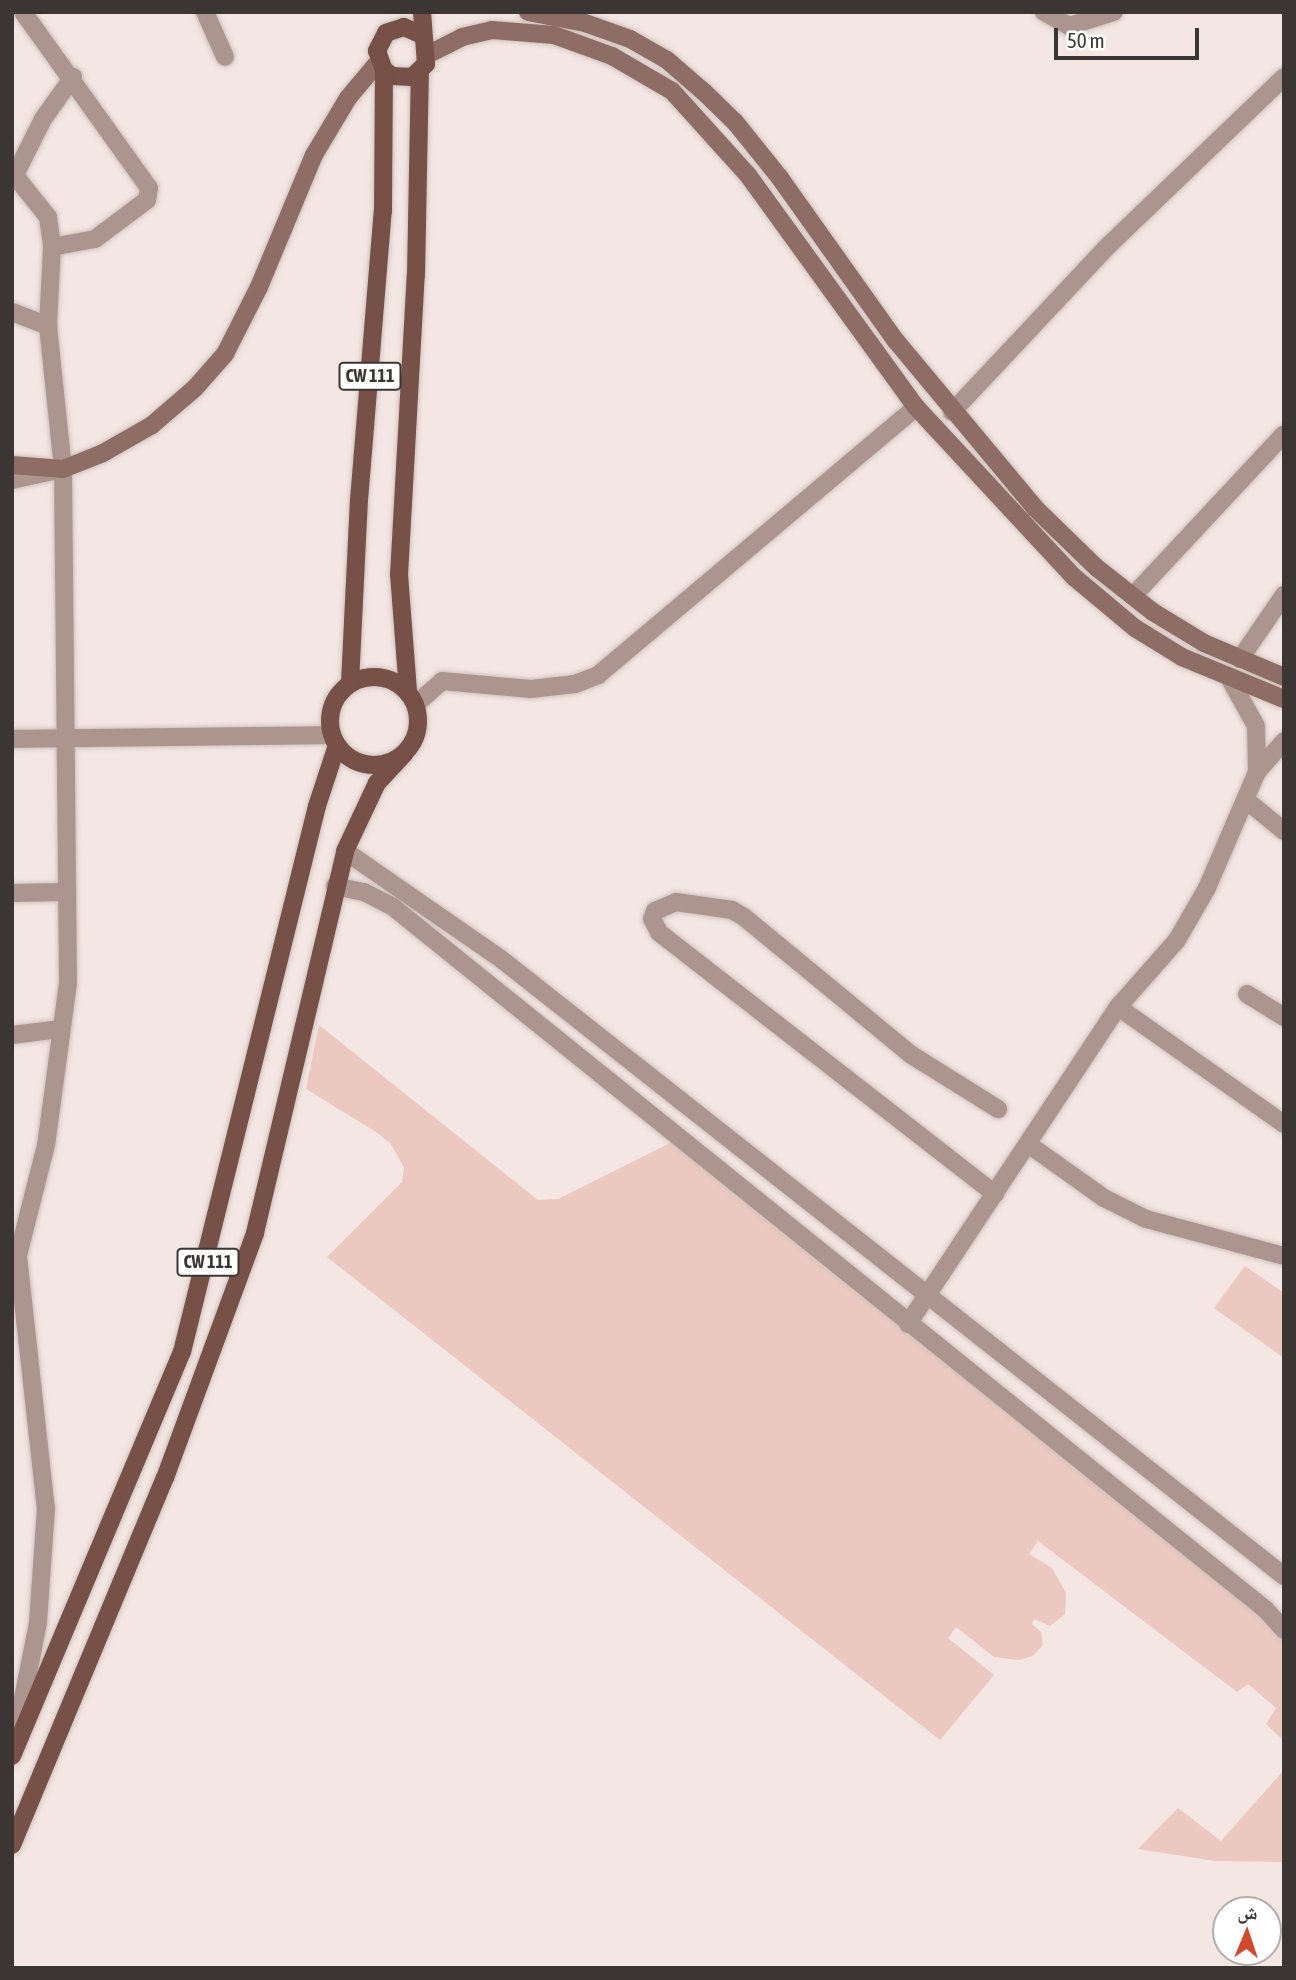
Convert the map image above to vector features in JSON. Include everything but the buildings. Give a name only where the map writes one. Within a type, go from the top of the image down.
[{"type":"main road","points":[[12,465],[63,469],[152,425],[225,354],[259,287],[314,155],[348,98],[381,65],[380,41],[386,33],[387,12]]},
{"type":"main road","points":[[422,12],[422,35],[429,54]]},
{"type":"main road","points":[[528,12],[585,23],[630,39],[667,60],[704,92],[780,178],[952,412],[1035,508],[1133,596],[1204,643],[1284,677]]},
{"type":"main road","points":[[386,33],[404,27],[422,35]]},
{"type":"main road","points":[[12,1845],[165,1478],[255,1233],[345,851],[377,783],[404,754],[417,731],[399,575],[416,275],[420,71],[429,54],[462,37],[492,30],[543,33],[612,56],[664,85],[748,175],[916,407],[1074,577],[1135,628],[1231,681],[1284,699]]},
{"type":"main road","points":[[381,65],[402,78],[420,71]]},
{"type":"main road","name":"CW 111","points":[[350,683],[359,500],[383,211],[381,65]]},
{"type":"main road","points":[[404,754],[371,765],[334,740],[331,712],[350,683],[383,678],[412,698]]},
{"type":"main road","name":"CW 111","points":[[12,1755],[182,1352],[334,740]]},
{"type":"street","points":[[23,12],[73,77],[149,193],[147,200],[95,239],[52,247]]},
{"type":"street","points":[[205,12],[225,57]]},
{"type":"street","points":[[1044,12],[1069,26],[1114,12]]},
{"type":"street","points":[[12,1755],[38,1623],[46,1508],[21,1379],[15,1256],[46,1145],[68,984],[63,469],[48,326],[52,247],[48,218],[14,172],[43,119],[73,77]]},
{"type":"street","points":[[952,412],[1109,246],[1284,77]]},
{"type":"street","points":[[12,313],[48,326]]},
{"type":"street","points":[[412,698],[442,681],[531,689],[575,684],[598,675],[916,407]]},
{"type":"street","points":[[1133,596],[1284,434]]},
{"type":"street","points":[[12,480],[63,469]]},
{"type":"street","points":[[1240,659],[1284,595]]},
{"type":"street","points":[[908,1324],[1118,1007],[1177,940],[1207,888],[1256,772],[1256,726],[1231,681]]},
{"type":"street","points":[[12,739],[64,736],[334,740]]},
{"type":"street","points":[[1256,772],[1284,741]]},
{"type":"street","points":[[1246,800],[1284,831]]},
{"type":"street","points":[[345,851],[500,959],[1284,1576]]},
{"type":"street","points":[[335,886],[364,892],[393,907],[1266,1610],[1284,1630]]},
{"type":"street","points":[[12,893],[66,892]]},
{"type":"street","points":[[995,1194],[659,932],[652,919],[654,911],[676,902],[732,910],[744,917],[909,1054],[998,1109]]},
{"type":"street","points":[[1247,995],[1284,1017]]},
{"type":"street","points":[[1118,1007],[1284,1124]]},
{"type":"street","points":[[12,1035],[60,1029]]},
{"type":"street","points":[[1028,1144],[1104,1198],[1146,1219],[1284,1256]]},
{"type":"shaded area","points":[[319,1025],[538,1200],[558,1199],[674,1141],[1251,1605],[1284,1642],[1284,1741],[1266,1724],[1276,1708],[1248,1684],[1237,1692],[1038,1541],[1029,1554],[1052,1568],[1066,1593],[1065,1614],[1050,1626],[1034,1619],[1032,1624],[1041,1632],[1043,1645],[1033,1656],[1018,1660],[994,1657],[956,1627],[948,1638],[994,1675],[940,1740],[327,1257],[402,1182],[404,1167],[390,1143],[306,1089]]},
{"type":"shaded area","points":[[1245,1266],[1284,1293],[1284,1358],[1214,1308]]},
{"type":"shaded area","points":[[1284,1770],[1284,1862],[1215,1861],[1138,1849],[1178,1808],[1221,1841]]}]
